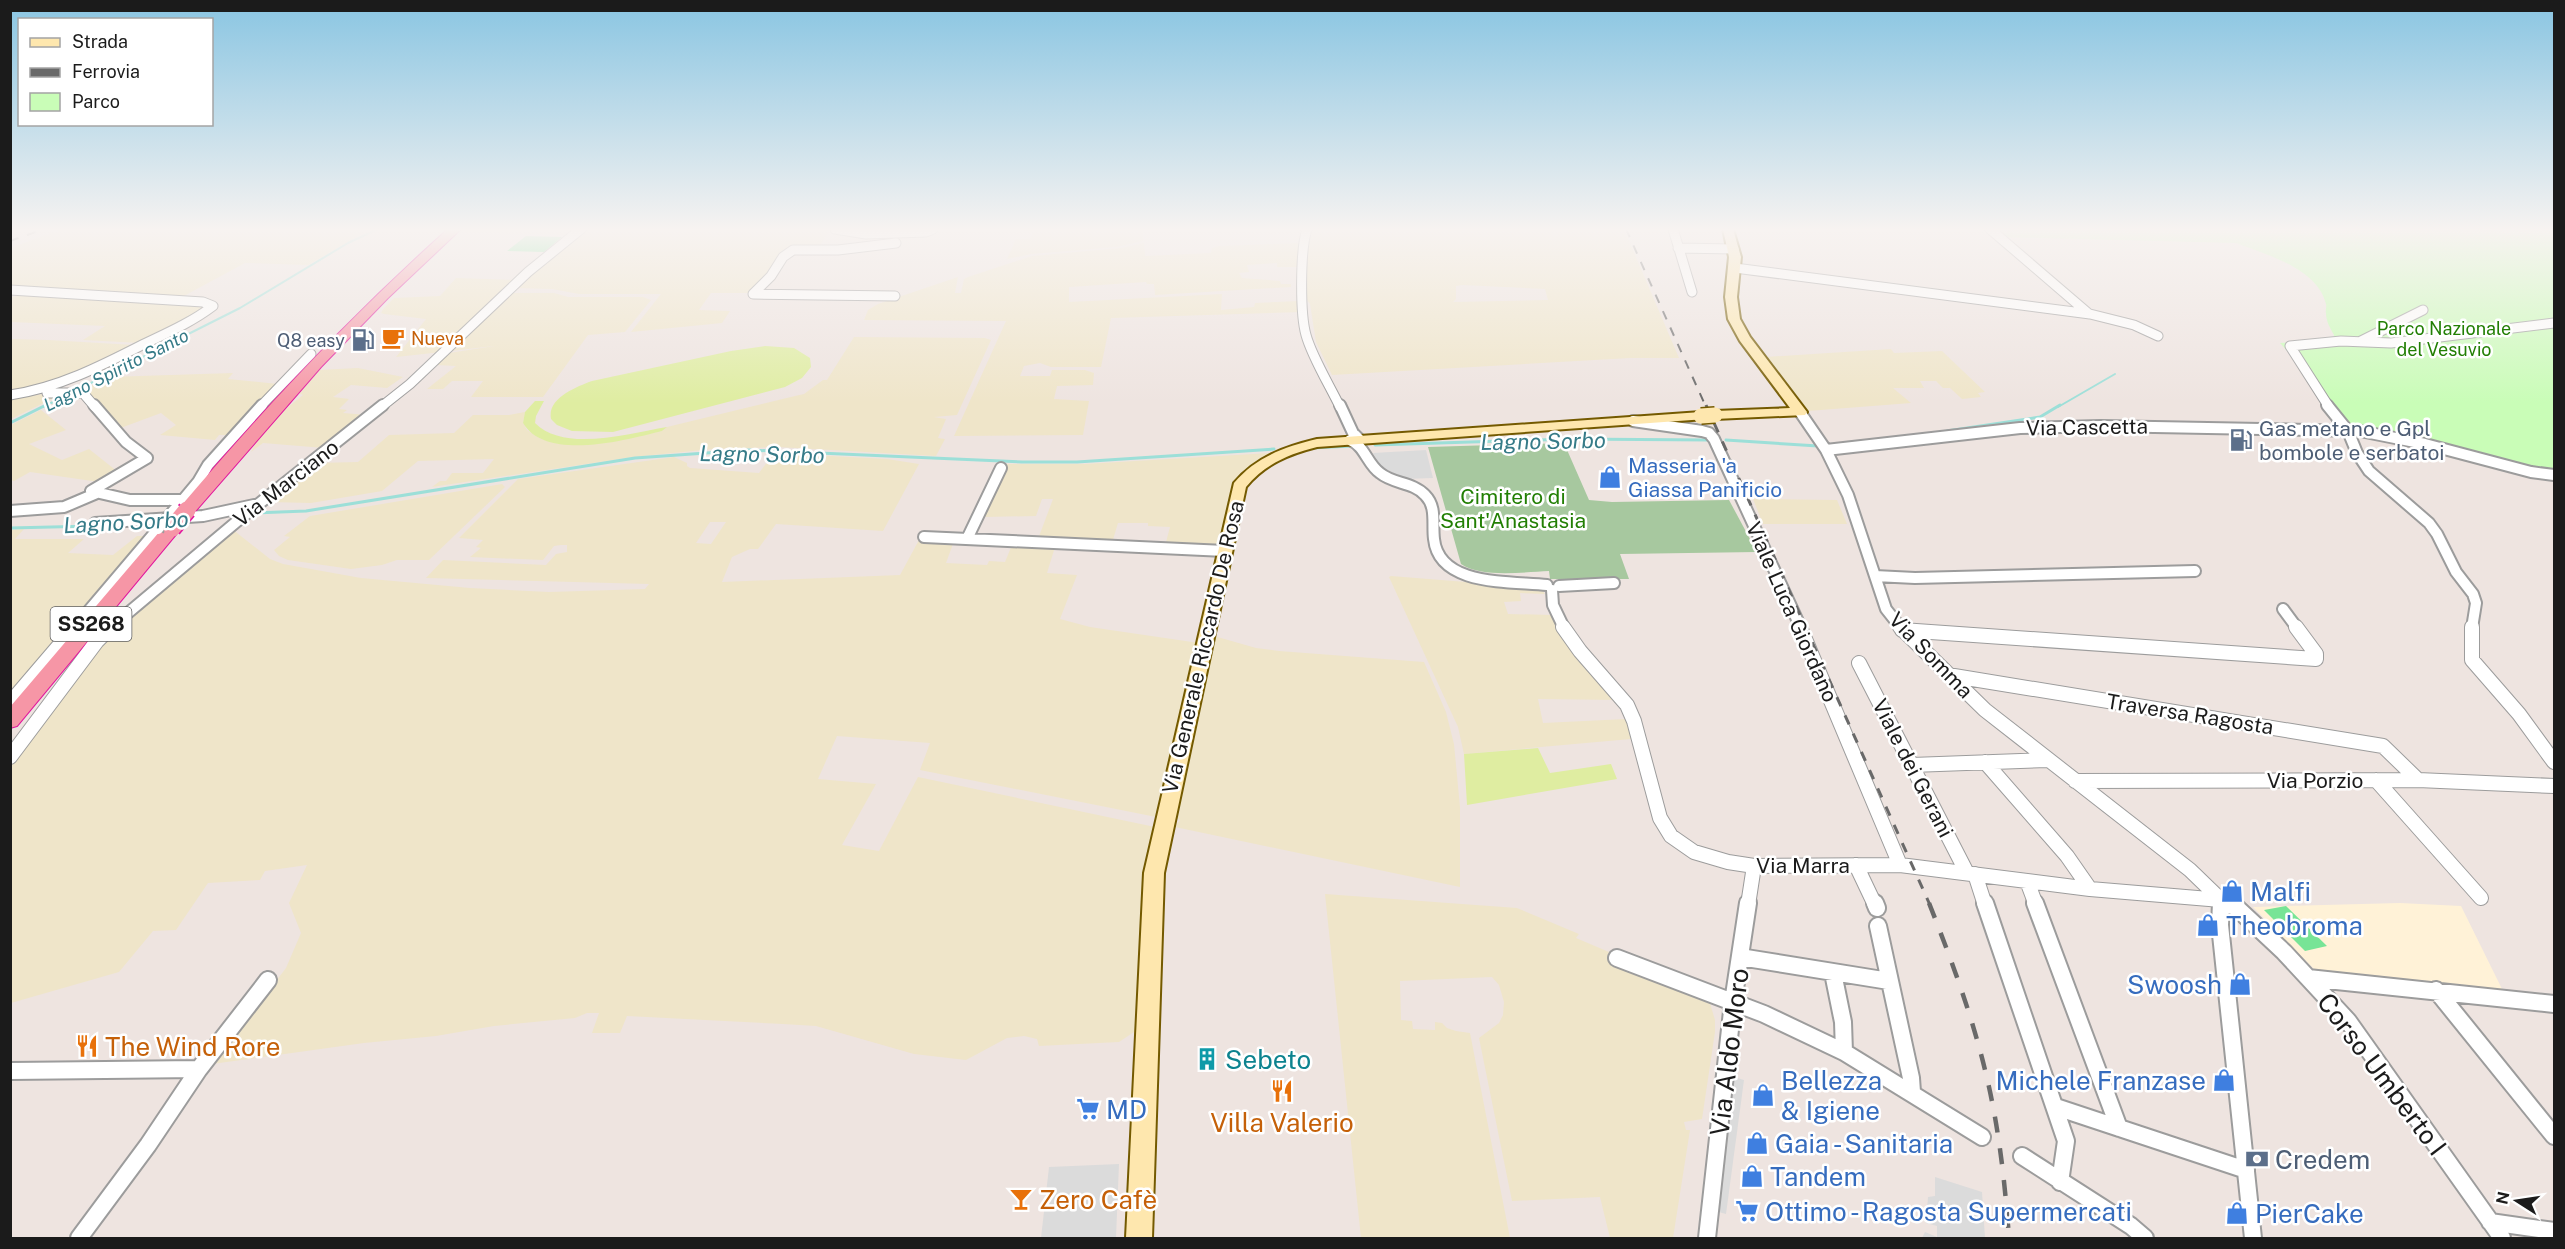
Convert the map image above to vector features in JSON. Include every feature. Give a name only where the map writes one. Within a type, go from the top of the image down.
[{"type":"highway","name":"SS268","points":[[10,721],[171,514],[392,287]]},
{"type":"main road","name":"Via Somma","points":[[1732,287],[1731,297],[1738,328],[1800,412]]},
{"type":"main road","name":"Via Generale Riccardo De Rosa","points":[[1139,1239],[1154,873],[1239,486],[1253,470],[1268,459],[1287,451],[1317,444],[1362,443],[1708,416],[1800,412]]},
{"type":"street","name":"Via Marciano","points":[[10,757],[97,641],[110,628],[258,504],[410,384],[512,287]]},
{"type":"street","points":[[760,287],[753,294],[895,296]]},
{"type":"street","points":[[1303,287],[1306,335],[1353,433],[1362,443],[1371,465],[1380,473],[1417,488],[1427,496],[1434,513],[1435,552],[1443,564],[1466,576],[1553,587],[1614,583]]},
{"type":"street","points":[[1691,287],[1692,292]]},
{"type":"street","points":[[1884,287],[2090,314],[2130,323],[2158,336]]},
{"type":"street","points":[[2059,287],[2090,314]]},
{"type":"street","points":[[10,290],[203,302],[213,306],[190,321],[72,378],[47,389],[10,396]]},
{"type":"street","points":[[10,296],[28,291]]},
{"type":"street","points":[[2360,341],[2423,310]]},
{"type":"street","points":[[2554,323],[2391,343],[2341,340],[2290,346],[2324,401],[2348,431],[2357,453],[2369,471],[2428,523],[2437,534],[2456,572],[2473,594],[2476,603],[2471,634],[2472,660],[2519,714],[2554,762]]},
{"type":"street","points":[[10,703],[198,482],[208,465],[234,434],[311,354]]},
{"type":"street","points":[[10,396],[83,393],[126,442],[147,458],[92,490],[171,514]]},
{"type":"street","name":"Via Somma","points":[[1800,412],[1827,450],[1848,495],[1886,609],[1902,630],[1985,710],[2190,870],[2221,900]]},
{"type":"street","name":"Viale Luca Giordano","points":[[1633,421],[1702,431],[1709,433],[1714,439],[1815,659],[1900,865]]},
{"type":"street","name":"Via Cascetta","points":[[1827,450],[2032,428],[2121,426],[2348,431],[2393,436],[2466,454],[2516,470],[2554,475]]},
{"type":"street","points":[[967,539],[1001,468]]},
{"type":"street","points":[[10,511],[64,507],[98,493]]},
{"type":"street","points":[[95,524],[171,514],[203,516],[258,504]]},
{"type":"street","points":[[924,537],[1225,551]]},
{"type":"street","points":[[1875,576],[1916,578],[2195,571]]},
{"type":"street","name":"Via Marra","points":[[1553,587],[1551,601],[1560,623],[1627,705],[1634,721],[1656,809],[1671,836],[1682,847],[1728,862],[1754,866],[1900,865],[2090,889],[2221,900]]},
{"type":"street","points":[[1902,630],[2316,659],[2316,654],[2283,609]]},
{"type":"street","name":"Viale dei Gerani","points":[[1859,663],[1971,874],[2056,1107],[2066,1141],[2060,1182]]},
{"type":"street","name":"Traversa Ragosta","points":[[1948,675],[2383,746],[2418,780]]},
{"type":"street","points":[[1912,765],[2047,760]]},
{"type":"street","points":[[1985,762],[2067,856],[2090,889]]},
{"type":"street","points":[[2376,780],[2481,898]]},
{"type":"street","name":"Via Porzio","points":[[2075,781],[2418,780],[2554,786]]},
{"type":"street","points":[[1856,865],[1877,908]]},
{"type":"street","name":"Via Aldo Moro","points":[[1707,1239],[1733,1002],[1754,866]]},
{"type":"street","points":[[2027,881],[2119,1128]]},
{"type":"street","points":[[2221,900],[2220,925],[2253,1239]]},
{"type":"street","name":"Corso Umberto I","points":[[2221,900],[2237,908],[2348,1021],[2502,1239]]},
{"type":"street","points":[[1878,926],[1912,1092]]},
{"type":"street","points":[[1740,957],[1889,981]]},
{"type":"street","points":[[1617,958],[1733,1002],[1844,1052],[1982,1137]]},
{"type":"street","points":[[1833,973],[1834,990],[1844,1021],[1844,1052]]},
{"type":"street","points":[[2308,978],[2554,1004]]},
{"type":"street","points":[[79,1239],[148,1145],[198,1069],[268,980]]},
{"type":"street","points":[[2436,990],[2554,1136]]},
{"type":"street","points":[[10,1071],[198,1069]]},
{"type":"street","points":[[2056,1107],[2247,1170]]},
{"type":"street","points":[[2022,1156],[2131,1226],[2145,1239]]},
{"type":"street","points":[[2490,1222],[2554,1231]]},
{"type":"shaded area","points":[[16,287],[200,287],[182,297]]},
{"type":"shaded area","points":[[448,287],[509,287],[442,352],[396,357],[426,319],[384,314],[381,313],[383,309],[394,298],[440,296]]},
{"type":"shaded area","points":[[755,287],[749,293],[711,293],[699,310],[730,311],[722,323],[631,332],[661,294],[579,294],[552,289],[515,288]]},
{"type":"shaded area","points":[[928,287],[956,287],[955,293],[961,293],[962,287],[1069,287],[1069,302],[1222,294],[1221,310],[1254,307],[1255,303],[1298,301],[1301,312],[1111,318],[1101,367],[1051,367],[1040,363],[1024,366],[1020,376],[1050,376],[1052,370],[1085,370],[1094,373],[1093,385],[1057,386],[1054,399],[1089,401],[1083,435],[954,436],[1006,321],[864,320],[868,310],[878,304]]},
{"type":"shaded area","points":[[1154,287],[1286,287],[1155,295]]},
{"type":"shaded area","points":[[1307,287],[1456,287],[1456,299],[1453,302],[1548,300],[1545,289],[1509,287],[1649,287],[1679,358],[1630,358],[1332,375],[1316,342],[1310,304],[1307,300]]},
{"type":"shaded area","points":[[39,293],[204,303],[206,308],[141,343],[83,340],[105,326],[11,322],[11,297]]},
{"type":"shaded area","points":[[509,293],[554,293],[568,297],[643,297],[651,300],[625,332],[588,335],[543,397],[471,397],[483,381],[452,381],[443,389],[427,389],[456,366],[436,365],[449,353],[494,346],[451,351]]},
{"type":"shaded area","points":[[854,337],[985,338],[991,340],[957,415],[934,417],[946,419],[938,438],[945,439],[936,456],[778,447],[713,449],[633,457],[432,487],[440,481],[446,481],[452,473],[483,473],[494,459],[418,461],[382,491],[311,503],[269,502],[316,463],[358,462],[389,435],[454,433],[473,415],[509,415],[525,412],[523,423],[527,430],[539,438],[553,443],[583,445],[662,431],[667,427],[804,394],[823,380],[827,380]]},
{"type":"shaded area","points":[[11,339],[134,345],[45,387],[11,392]]},
{"type":"shaded area","points":[[1891,349],[1894,353],[1942,351],[1985,392],[1978,393],[1981,397],[1962,399],[1950,388],[1943,388],[1936,381],[1920,381],[1924,388],[1893,388],[1911,403],[1808,411],[1765,357]]},
{"type":"shaded area","points":[[358,368],[403,377],[387,388],[351,385],[333,397],[349,399],[339,409],[347,410],[343,413],[368,415],[324,448],[263,443],[251,452],[257,441],[282,412],[303,395],[298,393],[319,370]]},
{"type":"shaded area","points":[[233,373],[228,379],[278,384],[229,435],[219,435],[215,440],[160,435],[176,425],[161,413],[118,429],[83,390],[108,377]]},
{"type":"shaded area","points":[[56,392],[64,393],[11,419],[11,399]]},
{"type":"shaded area","points":[[41,410],[66,430],[29,444],[62,460],[89,449],[118,472],[99,482],[30,472],[14,481],[11,480],[11,425]]},
{"type":"shaded area","points":[[1426,450],[1433,478],[1405,479],[1380,466],[1373,453]]},
{"type":"shaded area","points":[[774,453],[887,459],[919,464],[883,531],[776,524],[758,549],[750,549],[732,557],[722,582],[900,575],[919,540],[954,541],[946,563],[987,565],[989,561],[1005,562],[1012,545],[1055,547],[1047,573],[1077,575],[1060,619],[1090,627],[1199,643],[1156,817],[920,770],[930,743],[837,736],[818,779],[876,784],[842,845],[879,851],[918,777],[1155,827],[1143,896],[1137,1030],[1119,1042],[1039,1046],[1037,1039],[1024,1036],[1007,1038],[966,1060],[914,1054],[816,1026],[627,1016],[620,1033],[592,1033],[599,1013],[587,1013],[575,1018],[494,1026],[436,1036],[364,1043],[212,1064],[286,968],[301,933],[289,903],[307,865],[265,871],[260,880],[208,883],[176,930],[153,931],[119,972],[11,1003],[11,766],[108,635],[232,529],[270,559],[283,564],[361,578],[470,588],[549,592],[645,589],[649,584],[426,578],[443,560],[546,565],[556,554],[567,552],[567,545],[561,545],[554,546],[543,560],[470,557],[481,548],[476,547],[483,540],[459,538],[518,479],[674,457],[687,463],[690,468],[759,473]],"holes":[[[710,522],[726,522],[711,544],[696,543]]]},
{"type":"shaded area","points":[[1270,453],[1245,471],[1235,485],[1221,546],[1165,546],[1170,527],[1148,526],[1148,523],[1118,523],[1112,543],[1038,539],[1053,499],[1042,499],[1036,516],[984,517],[1007,464],[1085,464]]},
{"type":"shaded area","points":[[502,484],[505,487],[429,560],[397,560],[382,565],[351,569],[288,560],[279,556],[274,550],[290,537],[284,536],[310,516]]},
{"type":"shaded area","points":[[1753,499],[1837,500],[1847,524],[1763,524]]},
{"type":"shaded area","points":[[24,529],[15,539],[84,539],[68,553],[113,555],[137,536],[144,536],[11,695],[11,530]]},
{"type":"shaded area","points":[[1389,577],[1541,588],[1545,594],[1520,593],[1521,601],[1504,602],[1508,614],[1552,615],[1619,700],[1538,699],[1543,723],[1626,719],[1631,739],[1464,754],[1458,727]]},
{"type":"shaded area","points":[[1214,636],[1256,648],[1279,651],[1424,662],[1446,712],[1454,744],[1460,807],[1460,887],[1175,827],[1180,820],[1172,816]]},
{"type":"shaded area","points":[[1325,894],[1517,908],[1579,934],[1576,938],[1609,952],[1607,959],[1709,1000],[1715,1020],[1715,1032],[1702,1119],[1684,1122],[1686,1130],[1690,1130],[1673,1238],[1610,1238],[1600,1197],[1512,1201],[1479,1038],[1499,1023],[1503,1015],[1504,1002],[1499,985],[1492,977],[1400,981],[1401,1020],[1412,1021],[1413,1029],[1435,1030],[1435,1022],[1442,1023],[1447,1028],[1456,1031],[1470,1033],[1510,1238],[1361,1238]]},
{"type":"shaded area","points":[[2400,903],[2461,906],[2503,991],[2315,970],[2253,907]]},
{"type":"shaded area","points":[[1734,1077],[1744,1080],[1726,1214],[1715,1211]]},
{"type":"shaded area","points":[[1119,1164],[1116,1238],[1041,1238],[1049,1167]]},
{"type":"shaded area","points":[[1935,1177],[1982,1192],[1985,1238],[1922,1238],[1925,1232],[1937,1237],[1937,1226],[1926,1223],[1928,1197],[1935,1196]]},
{"type":"green space","name":"Parco Nazionale del Vesuvio","points":[[2317,287],[2554,287],[2554,475],[2342,429],[2298,363],[2280,343],[2333,339],[2334,335],[2327,319],[2326,304]]},
{"type":"green space","points":[[765,346],[794,348],[810,358],[811,367],[802,378],[785,387],[613,432],[572,431],[557,425],[551,419],[553,405],[558,399],[571,390],[592,381],[731,351]]},
{"type":"green space","points":[[535,401],[544,401],[535,423],[548,432],[563,437],[598,438],[667,427],[662,431],[608,443],[568,445],[549,442],[534,435],[523,423],[525,412]]},
{"type":"green space","name":"Cimitero di Sant'Anastasia","points":[[1564,443],[1589,500],[1612,502],[1729,500],[1757,552],[1620,554],[1629,579],[1550,579],[1549,571],[1491,573],[1461,564],[1428,447]]},
{"type":"green space","points":[[1538,748],[1550,773],[1611,764],[1617,779],[1467,805],[1464,754]]},
{"type":"green space","points":[[2286,906],[2327,946],[2305,951],[2264,910]]},
{"type":"waterway","name":"Lagno Spirito Santo","points":[[77,390],[240,308],[274,287]]},
{"type":"waterway","name":"Lagno Sorbo","points":[[2058,407],[2115,374]]},
{"type":"waterway","name":"Lagno Spirito Santo","points":[[43,407],[63,397]]},
{"type":"waterway","name":"Lagno Spirito Santo","points":[[10,423],[46,405]]},
{"type":"waterway","name":"Lagno Sorbo","points":[[1947,431],[2040,417],[2060,405]]},
{"type":"waterway","name":"Lagno Sorbo","points":[[1375,445],[1569,439],[1710,440]]},
{"type":"waterway","name":"Lagno Sorbo","points":[[1726,440],[1818,446]]},
{"type":"waterway","name":"Lagno Sorbo","points":[[1311,448],[1352,446]]},
{"type":"waterway","name":"Lagno Sorbo","points":[[253,513],[306,511],[635,458],[749,450],[1022,462],[1077,462],[1274,449]]},
{"type":"waterway","name":"Lagno Sorbo","points":[[10,528],[93,526]]},
{"type":"railway","points":[[1652,287],[1706,407]]},
{"type":"railway","points":[[1706,405],[1930,905]]},
{"type":"railway","points":[[1929,903],[1960,987],[1986,1074],[2001,1156],[2009,1238]]},
{"type":"place","name":"Nueva","points":[[393,338]]},
{"type":"place","name":"Q8 easy","points":[[363,340]]},
{"type":"place","name":"Gas metano e Gpl bombole e serbatoi","points":[[2241,440]]},
{"type":"place","name":"Masseria 'a Giassa Panificio","points":[[1610,477]]},
{"type":"place","name":"Malfi","points":[[2232,891]]},
{"type":"place","name":"Theobroma","points":[[2208,925]]},
{"type":"place","name":"Swoosh","points":[[2240,984]]},
{"type":"place","name":"The Wind Rore","points":[[87,1046]]},
{"type":"place","name":"Sebeto","points":[[1207,1059]]},
{"type":"place","name":"Michele Franzase","points":[[2224,1080]]},
{"type":"place","name":"Villa Valerio","points":[[1282,1091]]},
{"type":"place","name":"Bellezza & Igiene","points":[[1763,1095]]},
{"type":"place","name":"MD","points":[[1088,1109]]},
{"type":"place","name":"Gaia - Sanitaria","points":[[1757,1143]]},
{"type":"place","name":"Credem","points":[[2257,1159]]},
{"type":"place","name":"Tandem","points":[[1752,1176]]},
{"type":"place","name":"Zero Cafè","points":[[1021,1199]]},
{"type":"place","name":"Ottimo - Ragosta Supermercati","points":[[1747,1211]]},
{"type":"place","name":"PierCake","points":[[2237,1213]]}]
